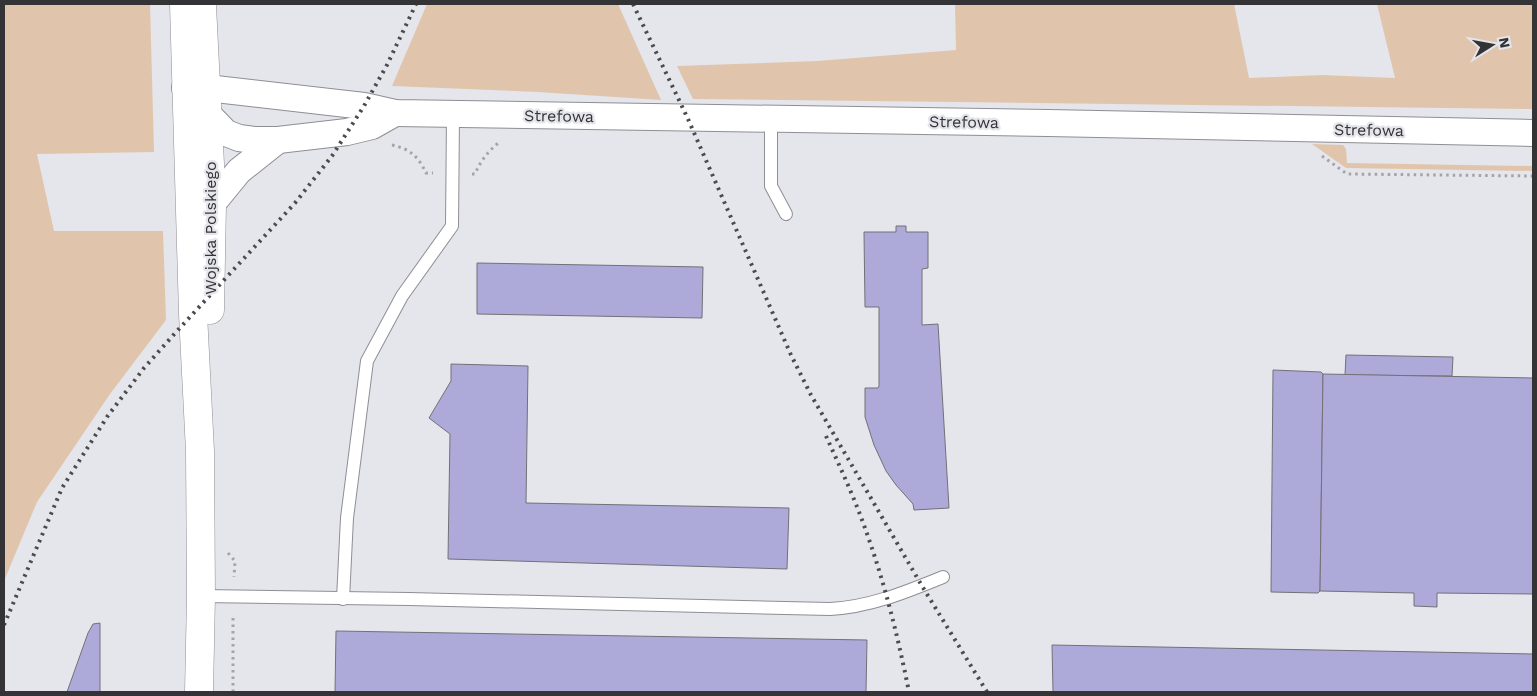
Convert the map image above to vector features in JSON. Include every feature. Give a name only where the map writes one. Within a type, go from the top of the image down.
[{"type":"street","name":"Wojska Polskiego","points":[[184,4],[196,88],[207,116],[212,204],[210,296],[200,451]]},
{"type":"street","name":"Wojska Polskiego","points":[[200,692],[200,451],[193,314],[196,88],[202,4]]},
{"type":"street","name":"Strefowa","points":[[196,88],[364,106],[395,113],[454,115],[1533,133]]},
{"type":"street","points":[[207,116],[226,133],[239,138],[278,140],[347,132],[372,126],[395,113]]},
{"type":"street","points":[[212,204],[239,171],[278,140]]},
{"type":"lane","points":[[343,599],[348,518],[367,361],[402,296],[452,226],[454,115]]},
{"type":"lane","points":[[770,119],[771,186],[786,214]]},
{"type":"lane","points":[[201,596],[830,609],[858,606],[888,598],[942,577]]},
{"type":"path","points":[[388,144],[406,148],[416,156],[426,173],[475,174],[492,147],[504,140]]},
{"type":"path","points":[[1317,154],[1347,174],[1533,176]]},
{"type":"path","points":[[224,548],[235,561],[233,692]]},
{"type":"shaded area","points":[[4,4],[150,4],[154,152],[37,154],[54,231],[163,231],[166,320],[110,394],[37,502],[4,581]]},
{"type":"shaded area","points":[[427,4],[618,4],[661,100],[538,92],[392,86]]},
{"type":"shaded area","points":[[955,4],[1234,4],[1249,78],[1322,75],[1395,78],[1377,4],[1533,4],[1533,109],[693,99],[677,66],[817,61],[956,50]]},
{"type":"shaded area","points":[[1312,144],[1343,145],[1346,149],[1347,163],[1533,166],[1533,171],[1346,168]]},
{"type":"building","points":[[896,226],[906,226],[906,232],[928,232],[928,268],[922,269],[922,325],[938,324],[949,508],[914,510],[913,504],[886,471],[874,445],[865,417],[865,388],[878,388],[879,386],[879,307],[865,307],[864,232],[896,232]]},
{"type":"building","points":[[477,263],[703,267],[702,318],[477,314]]},
{"type":"building","points":[[1346,355],[1453,357],[1452,376],[1345,375]]},
{"type":"building","points":[[451,364],[528,366],[526,503],[789,508],[787,569],[448,559],[450,434],[429,418],[451,381]]},
{"type":"building","points":[[1273,370],[1321,372],[1323,374],[1320,591],[1318,593],[1271,592]]},
{"type":"building","points":[[1323,374],[1533,378],[1533,594],[1437,593],[1437,607],[1414,606],[1414,593],[1320,591]]},
{"type":"building","points":[[100,623],[100,692],[67,692],[88,633],[93,624]]},
{"type":"building","points":[[336,631],[867,640],[866,692],[335,692]]},
{"type":"building","points":[[1052,645],[1533,654],[1533,692],[1053,692]]},
{"type":"railway","points":[[4,625],[62,488],[107,417],[144,368],[295,203],[332,156],[364,106],[387,65],[416,4]]},
{"type":"railway","points":[[633,4],[688,119],[791,355],[811,395],[922,586],[987,692]]},
{"type":"railway","points":[[826,436],[862,519],[873,551],[890,611],[909,692]]}]
